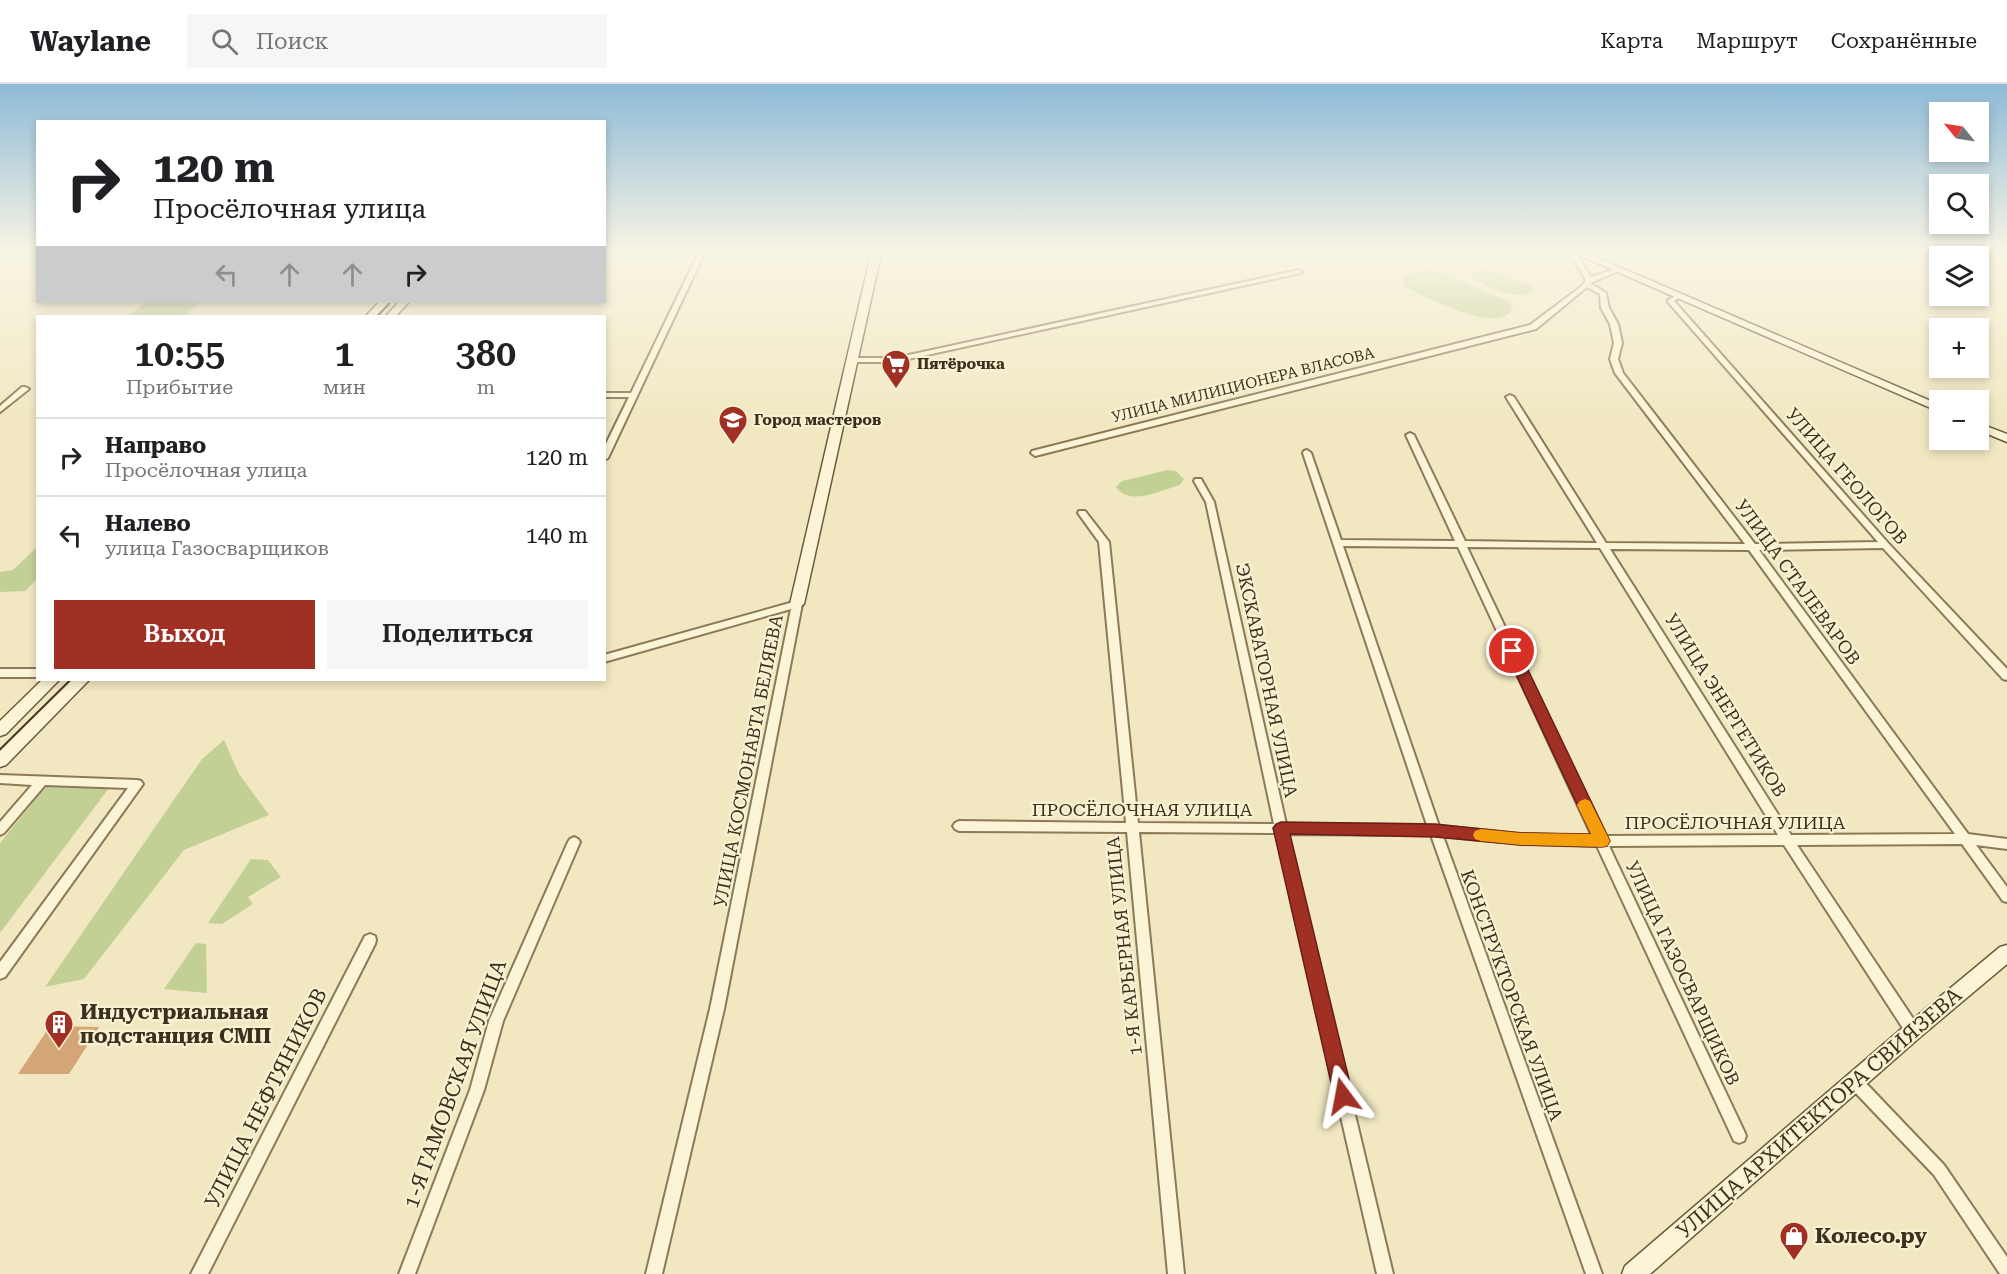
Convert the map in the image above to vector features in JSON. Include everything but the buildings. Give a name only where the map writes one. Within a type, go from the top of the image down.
[{"type":"street","points":[[606,454],[675,310]]},
{"type":"street","name":"УЛИЦА КОСМОНАВТА БЕЛЯЕВА","points":[[654,1274],[717,1010],[797,604],[863,310]]},
{"type":"street","points":[[851,360],[895,360],[1127,310]]},
{"type":"street","name":"УЛИЦА МИЛИЦИОНЕРА ВЛАСОВА","points":[[1035,453],[1533,327],[1554,310]]},
{"type":"street","name":"УЛИЦА СТАЛЕВАРОВ","points":[[1606,310],[1614,324],[1618,343],[1614,358],[1619,373],[1752,547],[2007,897]]},
{"type":"street","name":"УЛИЦА ГЕОЛОГОВ","points":[[1678,310],[1885,545],[2007,676]]},
{"type":"street","points":[[1706,310],[1929,404]]},
{"type":"street","points":[[0,410],[25,390]]},
{"type":"street","points":[[606,395],[635,395]]},
{"type":"street","name":"УЛИЦА ЭНЕРГЕТИКОВ","points":[[1510,397],[1787,839],[1913,1031]]},
{"type":"street","points":[[1989,431],[2007,438]]},
{"type":"street","name":"УЛИЦА ГАЗОСВАРЩИКОВ","points":[[1410,435],[1739,1136]]},
{"type":"street","name":"КОНСТРУКТОРСКАЯ УЛИЦА","points":[[1308,453],[1435,830],[1594,1274]]},
{"type":"street","name":"ЭКСКАВАТОРНАЯ УЛИЦА","points":[[1198,481],[1210,502],[1281,828],[1385,1274]]},
{"type":"street","name":"1-Я КАРЬЕРНАЯ УЛИЦА","points":[[1082,513],[1104,542],[1130,826],[1176,1274]]},
{"type":"street","points":[[1339,543],[1752,547],[1885,545]]},
{"type":"street","points":[[606,658],[797,604]]},
{"type":"street","points":[[0,673],[36,673]]},
{"type":"street","points":[[0,730],[50,681]]},
{"type":"street","points":[[0,761],[80,681]]},
{"type":"street","points":[[0,779],[137,784],[0,973]]},
{"type":"street","points":[[0,830],[42,781]]},
{"type":"street","name":"ПРОСЁЛОЧНАЯ УЛИЦА","points":[[959,826],[1435,830],[1521,839],[1602,841],[1966,839],[2007,843]]},
{"type":"street","name":"1-Я ГАМОВСКАЯ УЛИЦА","points":[[407,1274],[477,1090],[496,1021],[574,843]]},
{"type":"street","name":"УЛИЦА НЕФТЯНИКОВ","points":[[200,1274],[370,940]]},
{"type":"street","name":"УЛИЦА АРХИТЕКТОРА СВИЯЗЕВА","points":[[1633,1274],[1913,1031],[2007,953]]},
{"type":"street","points":[[1855,1082],[1939,1170],[2007,1271]]},
{"type":"green space","points":[[136,310],[192,310],[185,315],[129,315]]},
{"type":"green space","points":[[1455,310],[1512,310],[1504,316],[1492,318],[1477,317]]},
{"type":"green space","points":[[1168,470],[1176,471],[1184,479],[1180,485],[1137,496],[1122,493],[1116,487],[1122,481]]},
{"type":"green space","points":[[36,548],[36,580],[25,591],[0,592],[0,572],[13,570]]},
{"type":"green space","points":[[224,740],[239,774],[269,815],[184,850],[84,979],[45,987],[202,759]]},
{"type":"green space","points":[[45,787],[109,788],[0,933],[0,843]]},
{"type":"green space","points":[[251,859],[268,860],[281,877],[248,897],[253,904],[222,924],[208,923]]},
{"type":"green space","points":[[196,943],[206,944],[207,993],[164,989]]},
{"type":"tram line","points":[[379,315],[384,310]]},
{"type":"tram line","points":[[0,749],[69,681]]},
{"type":"slow traffic","points":[[1481,835],[1521,839],[1602,841],[1585,805]]},
{"type":"place","name":"Пятёрочка","points":[[896,390]]},
{"type":"place","name":"Город мастеров","points":[[733,446]]},
{"type":"place","name":"Индустриальная подстанция СМП","points":[[59,1050]]},
{"type":"place","name":"Колесо.ру","points":[[1794,1262]]},
{"type":"route","points":[[1343,1096],[1281,828],[1435,830],[1521,839],[1602,841],[1512,651]]}]
